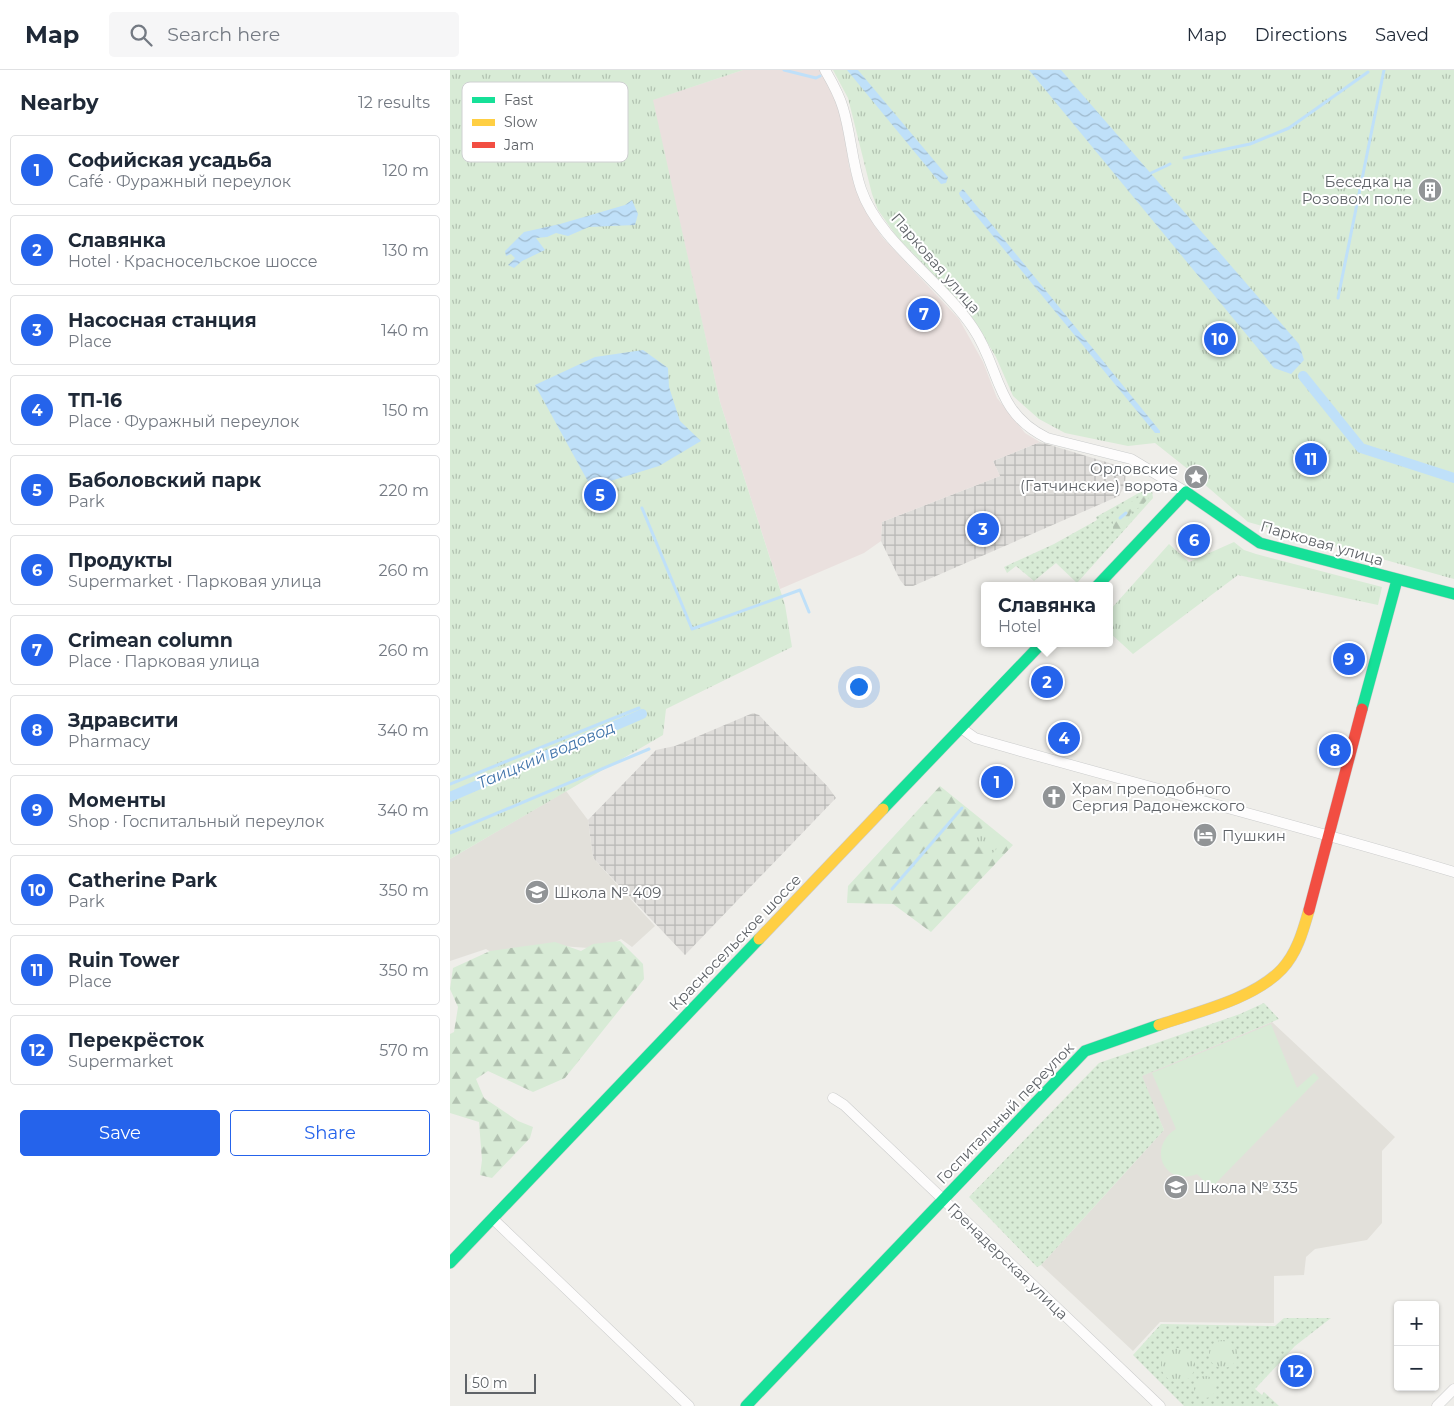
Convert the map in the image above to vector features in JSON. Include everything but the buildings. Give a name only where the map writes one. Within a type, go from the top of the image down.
[{"type":"main road","name":"Парковая улица","points":[[1186,492],[1260,543],[1454,594]]},
{"type":"main road","points":[[1101,582],[1186,492]]},
{"type":"main road","name":"Госпитальный переулок","points":[[746,1406],[942,1198],[1086,1051],[1235,998],[1266,982],[1282,969],[1294,953],[1303,932],[1397,580]]},
{"type":"main road","name":"Красносельское шоссе","points":[[450,1263],[1038,647]]},
{"type":"street","name":"Парковая улица","points":[[826,70],[844,109],[861,189],[868,204],[881,224],[950,299],[974,329],[984,347],[1002,395],[1014,413],[1036,432],[1047,438],[1131,458],[1186,492]]},
{"type":"street","points":[[961,728],[975,738],[1144,786],[1330,835],[1454,872]]},
{"type":"street","name":"Гренадерская улица","points":[[833,1098],[844,1105],[1160,1406]]},
{"type":"street","points":[[493,1219],[689,1406]]},
{"type":"street","points":[[1437,1406],[1454,1389]]},
{"type":"shaded area","points":[[743,70],[821,70],[835,97],[843,119],[849,166],[856,189],[867,213],[882,237],[959,319],[983,362],[997,398],[1025,433],[1040,442],[993,461],[1000,476],[882,522],[881,541],[864,553],[780,589],[720,402],[652,100]]},
{"type":"shaded area","points":[[1040,442],[1126,468],[1125,485],[1119,496],[913,586],[905,586],[900,580],[881,541],[882,522],[1000,476],[993,461]]},
{"type":"shaded area","points":[[753,713],[759,715],[828,787],[836,798],[685,955],[593,858],[588,820],[656,750],[675,746]]},
{"type":"shaded area","name":"Школа № 409","points":[[566,791],[588,820],[593,858],[655,926],[632,947],[621,939],[602,949],[547,945],[522,972],[486,949],[450,961],[450,859]]},
{"type":"shaded area","name":"Школа № 335","points":[[1272,1022],[1395,1137],[1382,1151],[1382,1223],[1367,1240],[1315,1249],[1306,1257],[1304,1275],[1274,1276],[1274,1323],[1160,1322],[1133,1351],[1041,1265],[1164,1130],[1141,1076]]},
{"type":"green space","points":[[450,70],[743,70],[653,100],[720,402],[785,605],[792,647],[666,709],[663,735],[450,859]]},
{"type":"green space","points":[[833,70],[1454,70],[1454,579],[1248,522],[1203,483],[1204,481],[1191,468],[1189,470],[1155,443],[1128,446],[1065,433],[1039,419],[1013,396],[996,357],[967,309],[897,237],[878,210],[872,194],[848,98]]},
{"type":"green space","points":[[1146,489],[1152,491],[1153,498],[1078,582],[1056,563],[1034,581],[1016,566],[1007,573],[1004,567],[1054,544],[1097,520],[1096,517]]},
{"type":"green space","points":[[1142,494],[1151,495],[1142,506],[1131,512],[1124,527],[1115,532],[1113,529],[1113,513]]},
{"type":"green space","points":[[1234,542],[1244,550],[1256,554],[1382,587],[1378,605],[1238,575],[1133,654],[1113,636],[1113,607],[1169,544],[1189,562]]},
{"type":"green space","points":[[940,786],[1013,845],[931,932],[893,904],[847,903],[848,886]]},
{"type":"green space","points":[[984,826],[1003,842],[990,856],[972,840]]},
{"type":"green space","points":[[620,941],[643,964],[644,979],[565,1078],[533,1092],[488,1071],[476,1079],[484,1098],[518,1121],[533,1127],[530,1138],[492,1178],[480,1175],[482,1160],[479,1122],[450,1113],[450,1034],[454,1032],[458,1007],[450,989],[453,968],[490,951],[555,942],[581,951],[593,944]]},
{"type":"green space","points":[[1264,1003],[1279,1019],[1142,1076],[1164,1130],[1041,1265],[1037,1267],[969,1197],[1099,1063],[1240,1014]]},
{"type":"green space","points":[[1271,1024],[1297,1088],[1314,1073],[1319,1078],[1211,1188],[1197,1174],[1185,1177],[1175,1175],[1163,1163],[1161,1155],[1162,1145],[1167,1137],[1176,1129],[1152,1073]]},
{"type":"green space","points":[[1284,1318],[1331,1318],[1295,1346],[1255,1389],[1262,1395],[1264,1392],[1279,1406],[1184,1406],[1133,1355],[1161,1324],[1275,1326]]},
{"type":"green space","points":[[1223,1340],[1233,1344],[1237,1354],[1233,1364],[1223,1368],[1213,1364],[1209,1354],[1213,1344]]},
{"type":"green space","points":[[1178,1348],[1190,1353],[1195,1365],[1190,1377],[1178,1382],[1166,1377],[1161,1365],[1166,1353]]},
{"type":"green space","points":[[1205,1376],[1213,1379],[1216,1387],[1213,1395],[1205,1398],[1197,1395],[1194,1387],[1197,1379]]},
{"type":"water","points":[[847,70],[858,70],[948,177],[946,183],[941,184]]},
{"type":"water","points":[[1029,70],[1061,70],[1299,344],[1304,360],[1291,374],[1274,368]]},
{"type":"water","points":[[963,189],[1160,433],[1155,433],[960,196],[959,193]]},
{"type":"water","points":[[632,200],[638,214],[635,225],[589,227],[568,236],[556,233],[547,237],[536,238],[545,250],[522,261],[514,268],[508,265],[515,258],[511,254],[506,256],[505,251],[524,232],[560,224],[625,205]]},
{"type":"water","points":[[643,350],[668,368],[669,387],[680,421],[701,441],[659,466],[591,487],[535,385],[595,357]]},
{"type":"waterway","points":[[784,70],[816,78],[820,76]]},
{"type":"waterway","points":[[1338,298],[1384,70]]},
{"type":"waterway","points":[[1184,158],[1250,144],[1289,128],[1368,72]]},
{"type":"waterway","points":[[1149,174],[1170,164]]},
{"type":"waterway","points":[[1303,376],[1361,448],[1454,478]]},
{"type":"waterway","points":[[642,508],[692,629],[800,590],[809,612]]},
{"type":"waterway","name":"Таицкий водовод","points":[[1120,518],[1126,513]]},
{"type":"waterway","points":[[450,784],[639,708]]},
{"type":"waterway","name":"Таицкий водовод","points":[[450,797],[642,714]]},
{"type":"waterway","points":[[450,833],[649,749]]},
{"type":"waterway","points":[[892,889],[962,808]]},
{"type":"traffic: fast","points":[[1101,582],[1186,492],[1260,543],[1454,594]]},
{"type":"traffic: fast","points":[[1362,709],[1397,580]]},
{"type":"traffic: fast","points":[[883,809],[1038,647]]},
{"type":"traffic: fast","points":[[450,1263],[759,939]]},
{"type":"traffic: fast","points":[[746,1406],[1085,1051],[1159,1025]]},
{"type":"traffic: slow","points":[[759,939],[883,809]]},
{"type":"traffic: slow","points":[[1159,1025],[1241,996],[1256,989],[1270,979],[1282,969],[1296,949],[1309,910]]},
{"type":"traffic: jam","points":[[1309,910],[1362,709]]},
{"type":"place","name":"Беседка на Розовом поле","points":[[1430,190]]},
{"type":"place","name":"Crimean column","points":[[924,314]]},
{"type":"place","name":"Catherine Park","points":[[1220,339]]},
{"type":"place","name":"Ruin Tower","points":[[1311,459]]},
{"type":"place","name":"Орловские (Гатчинские) ворота","points":[[1196,477]]},
{"type":"place","name":"Баболовский парк","points":[[600,495]]},
{"type":"place","name":"Насосная станция","points":[[983,529]]},
{"type":"place","name":"Продукты","points":[[1194,540]]},
{"type":"place","name":"Моменты","points":[[1349,659]]},
{"type":"place","name":"Славянка","points":[[1047,682]]},
{"type":"place","name":"ТП-16","points":[[1064,738]]},
{"type":"place","name":"Здравсити","points":[[1335,750]]},
{"type":"place","name":"Софийская усадьба","points":[[997,782]]},
{"type":"place","name":"Храм преподобного Сергия Радонежского","points":[[1054,797]]},
{"type":"place","name":"Пушкин","points":[[1205,835]]},
{"type":"place","name":"Школа № 409","points":[[537,892]]},
{"type":"place","name":"Школа № 335","points":[[1176,1187]]},
{"type":"place","name":"Перекрёсток","points":[[1296,1371]]}]
